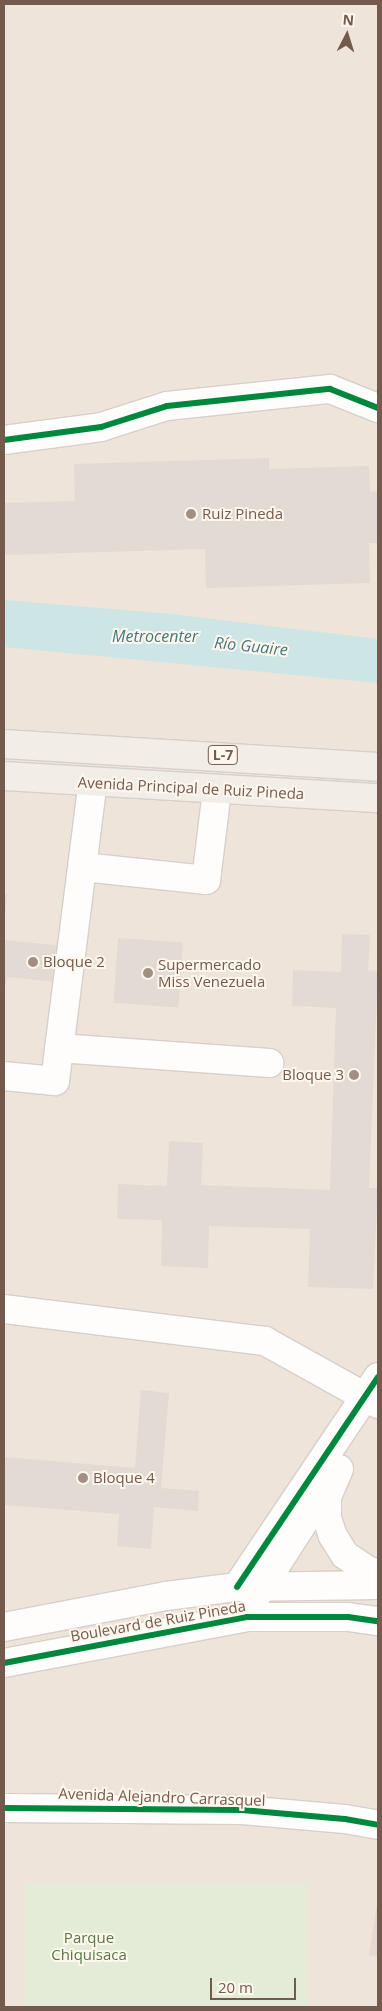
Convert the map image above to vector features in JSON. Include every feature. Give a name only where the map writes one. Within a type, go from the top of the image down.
[{"type":"main road","name":"L-7","points":[[4,744],[378,767]]},
{"type":"main road","name":"Avenida Principal de Ruiz Pineda","points":[[4,776],[218,791],[378,798]]},
{"type":"street","points":[[4,440],[101,427],[166,406],[330,389],[378,408]]},
{"type":"street","points":[[4,1076],[55,1081],[93,782]]},
{"type":"street","points":[[83,867],[206,880],[218,791]]},
{"type":"street","points":[[59,1048],[269,1063]]},
{"type":"street","points":[[4,1309],[265,1341],[375,1398]]},
{"type":"street","points":[[375,1398],[327,1497],[327,1518],[333,1536],[345,1555],[367,1570],[378,1574]]},
{"type":"street","points":[[247,1617],[249,1586],[375,1398]]},
{"type":"street","points":[[249,1586],[339,1469]]},
{"type":"street","name":"Boulevard de Ruiz Pineda","points":[[4,1627],[166,1596],[249,1586],[378,1585]]},
{"type":"street","name":"Boulevard de Ruiz Pineda","points":[[4,1663],[247,1617],[348,1617],[378,1621]]},
{"type":"street","name":"Avenida Alejandro Carrasquel","points":[[4,1808],[242,1810],[345,1818],[378,1825]]},
{"type":"shaded area","points":[[4,4],[378,4],[378,2007],[4,2007]]},
{"type":"green space","name":"Parque Chiquisaca","points":[[25,1883],[307,1883],[307,2007],[25,2007]]},
{"type":"water","name":"Metrocenter","points":[[4,600],[172,614],[378,639],[378,683],[4,647]]},
{"type":"building","points":[[269,458],[269,469],[369,466],[370,492],[378,491],[378,543],[369,543],[370,583],[206,588],[205,549],[4,555],[4,503],[75,501],[74,464]]},
{"type":"building","points":[[4,894],[7,895],[5,914],[4,914]]},
{"type":"building","name":"Bloque 3","points":[[342,934],[370,935],[368,970],[378,971],[369,1188],[378,1188],[373,1289],[308,1287],[310,1229],[209,1226],[208,1268],[161,1266],[162,1220],[117,1219],[118,1184],[167,1186],[169,1141],[203,1143],[201,1185],[330,1190],[336,1008],[292,1006],[293,970],[341,972]]},
{"type":"building","name":"Supermercado Miss Venezuela","points":[[118,938],[183,943],[178,1007],[113,1003]]},
{"type":"building","name":"Bloque 2","points":[[4,940],[64,946],[60,982],[7,977],[4,996]]},
{"type":"building","name":"Bloque 4","points":[[141,1390],[169,1393],[161,1488],[199,1491],[198,1511],[154,1507],[151,1549],[117,1546],[119,1514],[4,1505],[4,1457],[135,1468]]},
{"type":"building","points":[[376,1910],[378,1911],[378,1957],[369,1955]]},
{"type":"cycle path","points":[[4,440],[101,427],[167,406],[330,389],[378,408]]},
{"type":"cycle path","points":[[237,1587],[378,1377]]},
{"type":"cycle path","points":[[4,1663],[247,1617],[348,1617],[378,1621]]},
{"type":"cycle path","points":[[4,1808],[242,1810],[345,1819],[378,1825]]},
{"type":"place","name":"Ruiz Pineda","points":[[191,514]]},
{"type":"place","name":"Bloque 2","points":[[33,962]]},
{"type":"place","name":"Supermercado Miss Venezuela","points":[[148,973]]},
{"type":"place","name":"Bloque 3","points":[[354,1075]]},
{"type":"place","name":"Bloque 4","points":[[83,1478]]},
{"type":"water label","name":"Río Guaire","points":[[251,646]]}]
